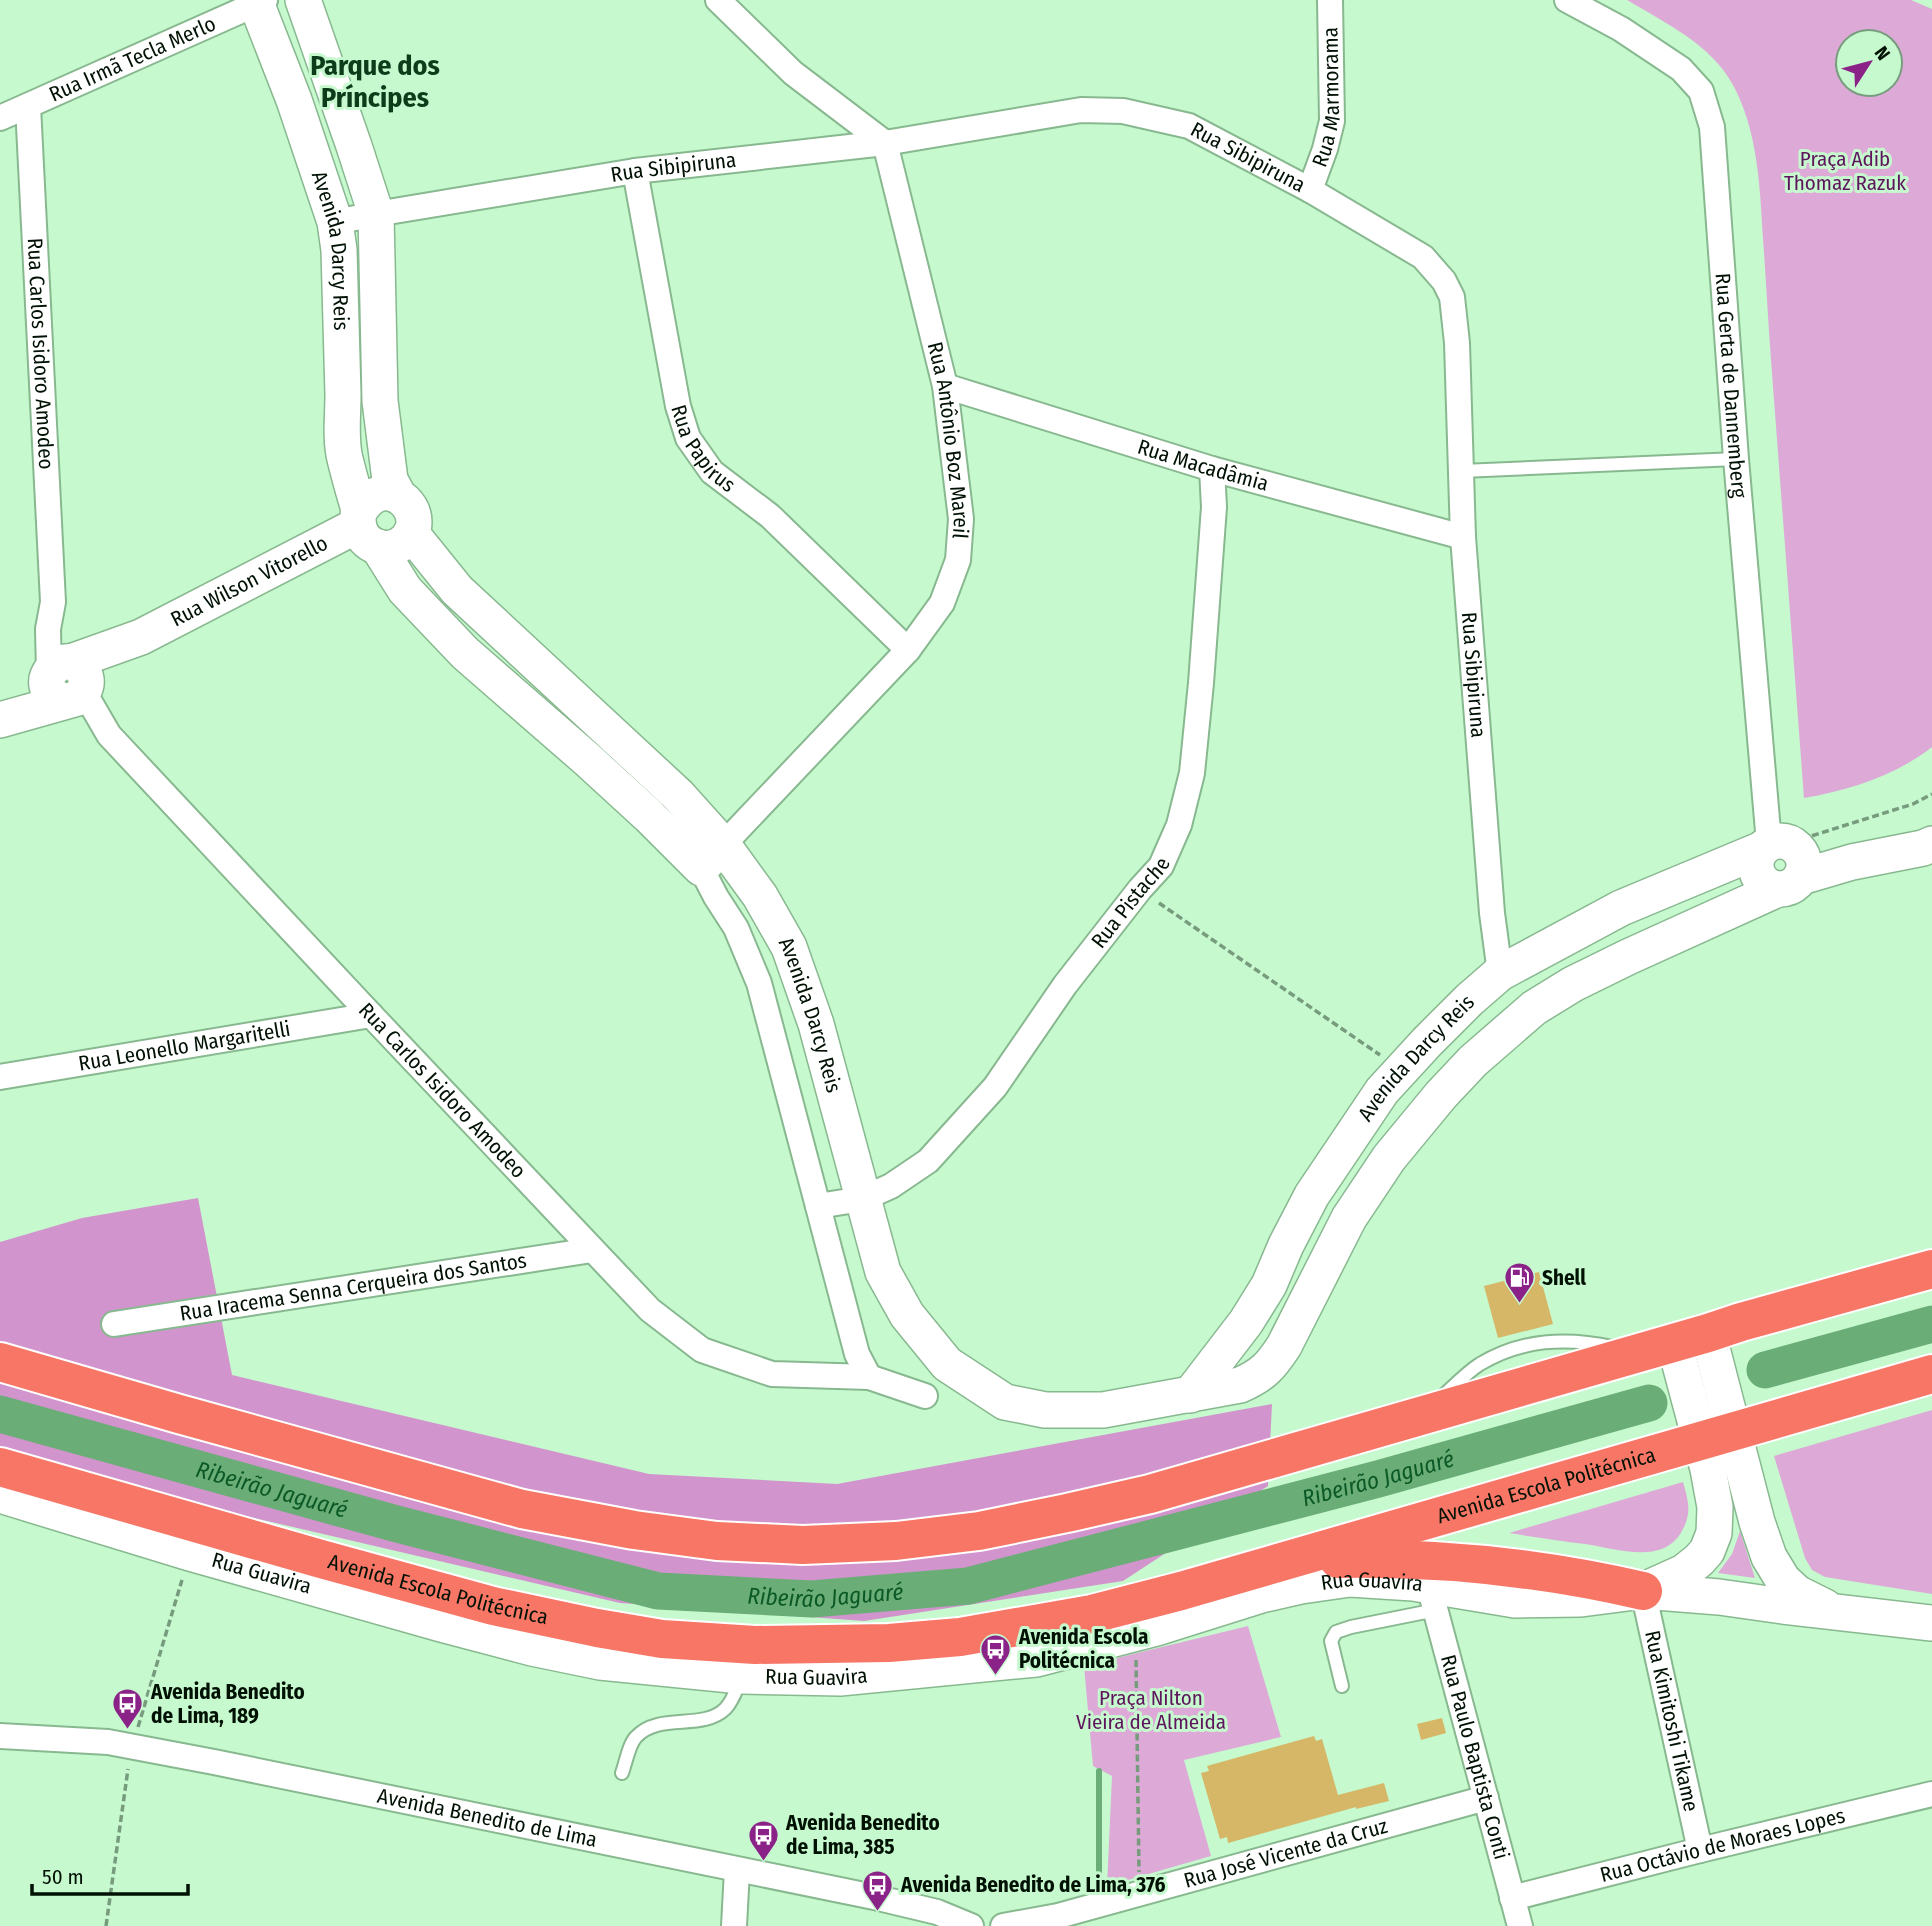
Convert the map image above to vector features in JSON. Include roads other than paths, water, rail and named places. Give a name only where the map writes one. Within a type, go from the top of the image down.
[{"type":"highway","points":[[1691,1338],[1719,1307],[1729,1300],[1932,1243]]},
{"type":"highway","points":[[0,1362],[522,1510],[634,1530],[717,1541],[803,1545],[895,1541],[979,1531],[1150,1494],[1932,1269]]},
{"type":"highway","name":"Avenida Escola Politécnica","points":[[0,1467],[493,1606],[597,1628],[662,1639],[755,1645],[876,1643],[960,1637],[1092,1614],[1290,1560],[1932,1374]]},
{"type":"highway","points":[[1290,1560],[1364,1558],[1496,1566],[1587,1578],[1643,1591]]},
{"type":"main road","name":"Avenida Darcy Reis","points":[[303,0],[376,214],[380,401],[390,480],[398,495]]},
{"type":"main road","name":"Avenida Darcy Reis","points":[[259,1],[335,222],[339,250],[344,455],[365,528],[405,590],[465,653],[649,816],[712,856],[760,896],[789,947],[816,1024],[883,1272],[907,1315],[947,1364],[1005,1402],[1045,1410],[1103,1410],[1240,1385],[1259,1377],[1284,1346],[1349,1218],[1389,1158],[1465,1069],[1534,1008],[1573,984],[1628,957],[1789,883],[1852,862],[1932,844]]},
{"type":"main road","points":[[386,492],[398,495],[413,511],[414,523],[405,541],[388,549],[365,528],[365,502],[374,495],[386,492]]},
{"type":"main road","name":"Rua Wilson Vitorello","points":[[0,718],[141,637],[365,528]]},
{"type":"main road","name":"Avenida Darcy Reis","points":[[411,533],[457,590],[678,795],[712,856]]},
{"type":"main road","points":[[607,779],[633,781],[652,769]]},
{"type":"main road","name":"Avenida Darcy Reis","points":[[1189,1395],[1246,1322],[1269,1285],[1312,1195],[1382,1091],[1469,1000],[1500,973],[1621,908],[1773,845]]},
{"type":"main road","points":[[1773,845],[1756,862],[1758,875],[1766,885],[1789,883]]},
{"type":"main road","points":[[1691,1338],[1718,1436],[1757,1522],[1769,1557],[1783,1580],[1797,1593],[1838,1613]]},
{"type":"main road","points":[[1643,1591],[1684,1572],[1707,1551],[1714,1533],[1718,1436]]},
{"type":"main road","name":"Rua Guavira","points":[[0,1495],[441,1625],[600,1662],[741,1676],[840,1678],[1036,1659],[1136,1633],[1261,1595],[1350,1579],[1432,1598],[1581,1599],[1643,1591]]},
{"type":"main road","points":[[1643,1591],[1719,1597],[1932,1623]]},
{"type":"street","points":[[718,0],[793,73],[885,143]]},
{"type":"street","name":"Rua Marmorama","points":[[1310,190],[1332,121],[1331,0]]},
{"type":"street","name":"Rua Gerta de Dannemberg","points":[[1567,0],[1621,29],[1681,69],[1701,91],[1712,127],[1737,459],[1773,845]]},
{"type":"street","name":"Rua Irmã Tecla Merlo","points":[[0,118],[259,1]]},
{"type":"street","name":"Rua Carlos Isidoro Amodeo","points":[[28,106],[53,601],[59,614],[67,679],[108,735],[650,1310],[702,1350],[772,1374],[869,1377]]},
{"type":"street","name":"Rua Sibipiruna","points":[[335,222],[635,171],[885,143],[1081,110],[1123,111],[1189,126],[1310,190],[1423,257],[1444,281],[1452,297],[1456,331],[1463,537],[1491,899],[1500,973]]},
{"type":"street","name":"Rua Antônio Boz Mareil","points":[[712,856],[908,650],[942,603],[958,560],[961,519],[945,386],[885,143]]},
{"type":"street","name":"Rua Papirus","points":[[635,171],[678,406],[688,438],[712,472],[770,516],[908,650]]},
{"type":"street","name":"Rua Macadâmia","points":[[945,386],[1212,469],[1463,537]]},
{"type":"street","name":"Rua Pistache","points":[[818,1206],[862,1199],[891,1186],[928,1161],[995,1087],[1065,985],[1161,866],[1179,825],[1192,773],[1213,520],[1212,469]]},
{"type":"street","name":"Avenida Darcy Reis","points":[[712,856],[736,929],[759,983],[849,1331],[856,1354],[869,1377]]},
{"type":"street","name":"Rua Leonello Margaritelli","points":[[0,1077],[371,1015]]},
{"type":"street","name":"Rua Iracema Senna Cerqueira dos Santos","points":[[114,1324],[592,1250]]},
{"type":"street","points":[[869,1377],[925,1396]]},
{"type":"street","name":"Rua Kimitoshi Tikame","points":[[1643,1591],[1700,1850]]},
{"type":"street","name":"Rua Paulo Baptista Conti","points":[[1432,1598],[1520,1926]]},
{"type":"street","name":"Avenida Benedito de Lima","points":[[0,1736],[134,1746],[883,1899],[936,1912],[971,1926]]},
{"type":"street","name":"Rua Octávio de Moraes Lopes","points":[[1513,1898],[1932,1794]]},
{"type":"street","name":"Rua José Vicente da Cruz","points":[[1003,1926],[1058,1916],[1486,1798]]},
{"type":"street","points":[[734,1926],[737,1870]]},
{"type":"lane","points":[[1462,471],[1737,459]]},
{"type":"lane","points":[[1342,1686],[1331,1640],[1336,1632],[1432,1598]]},
{"type":"lane","points":[[622,1773],[635,1738],[652,1725],[706,1718],[723,1711],[731,1701],[741,1676]]},
{"type":"waterway","name":"Ribeirão Jaguaré","points":[[1765,1370],[1932,1324]]},
{"type":"waterway","name":"Ribeirão Jaguaré","points":[[0,1414],[397,1524],[658,1591],[812,1599],[968,1586],[1378,1479],[1649,1403]]},
{"type":"waterway","points":[[1099,1771],[1099,1880]]},
{"type":"place","name":"Shell","points":[[1519,1305]]},
{"type":"place","name":"Avenida Escola Politécnica","points":[[996,1676]]},
{"type":"place","name":"Avenida Benedito de Lima, 189","points":[[128,1731]]},
{"type":"place","name":"Avenida Benedito de Lima, 385","points":[[763,1862]]},
{"type":"place","name":"Avenida Benedito de Lima, 376","points":[[878,1912]]},
{"type":"district","name":"Parque dos Príncipes","points":[[375,81]]},
{"type":"park label","name":"Praça Adib Thomaz Razuk","points":[[1845,171]]},
{"type":"park label","name":"Praça Nilton Vieira de Almeida","points":[[1151,1710]]}]
